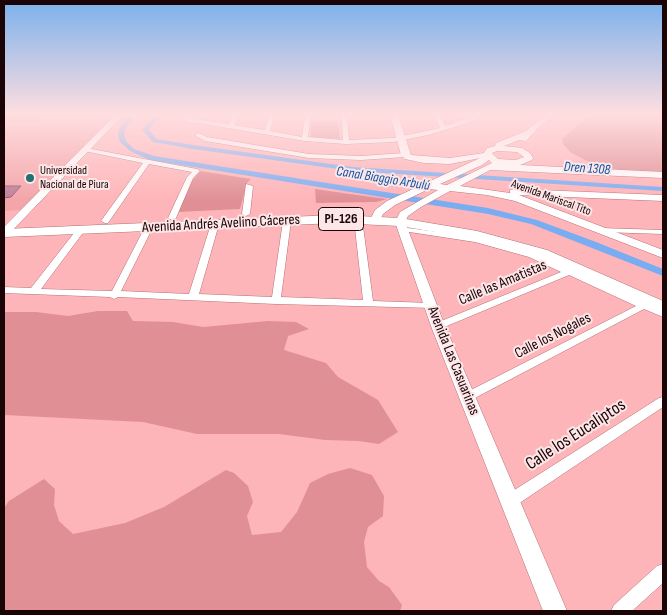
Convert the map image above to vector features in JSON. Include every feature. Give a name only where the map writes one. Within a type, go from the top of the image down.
[{"type":"highway","name":"Avenida Andrés Avelino Cáceres","points":[[6,230],[105,221],[321,210],[377,216],[477,235],[557,258],[656,302]]},
{"type":"highway","name":"Avenida Andrés Avelino Cáceres","points":[[6,230],[81,230],[358,219],[377,216]]},
{"type":"highway","name":"Avenida Andrés Avelino Cáceres","points":[[557,258],[574,270],[656,302]]},
{"type":"street","points":[[6,230],[92,144]]},
{"type":"street","points":[[238,144],[310,156],[361,158],[401,155],[441,161],[487,154],[503,162],[550,169]]},
{"type":"street","points":[[398,144],[401,155],[409,162],[448,164],[462,170]]},
{"type":"street","points":[[476,156],[488,148],[499,144]]},
{"type":"street","points":[[402,222],[417,205],[446,185],[462,170],[479,163],[493,149],[520,146],[528,154],[528,160]]},
{"type":"street","points":[[86,150],[197,170],[190,177],[172,218]]},
{"type":"street","points":[[514,163],[528,160],[550,169]]},
{"type":"street","points":[[105,221],[147,162]]},
{"type":"street","points":[[446,185],[503,162]]},
{"type":"street","points":[[482,171],[510,167],[663,175]]},
{"type":"street","points":[[446,185],[488,191],[663,198]]},
{"type":"street","name":"Avenida Mariscal Tito","points":[[377,216],[391,203],[422,188],[446,185],[499,194],[532,203],[663,254]]},
{"type":"street","points":[[246,214],[249,186]]},
{"type":"street","points":[[528,192],[532,203]]},
{"type":"street","points":[[358,219],[368,304]]},
{"type":"street","points":[[276,301],[286,221]]},
{"type":"street","name":"Avenida Las Casuarinas","points":[[402,222],[438,326],[555,611]]},
{"type":"street","points":[[193,298],[215,224]]},
{"type":"street","points":[[114,296],[149,227]]},
{"type":"street","points":[[35,290],[81,230]]},
{"type":"street","points":[[602,230],[663,232]]},
{"type":"street","name":"Calle las Amatistas","points":[[438,326],[574,270]]},
{"type":"street","points":[[4,290],[35,290],[114,296],[431,306]]},
{"type":"street","name":"Avenida Andrés Avelino Cáceres","points":[[656,302],[663,314]]},
{"type":"street","name":"Calle los Nogales","points":[[467,397],[656,302]]},
{"type":"street","name":"Calle los Eucaliptos","points":[[510,501],[663,401]]},
{"type":"street","points":[[620,611],[663,572]]},
{"type":"shaded area","points":[[4,144],[90,144],[25,210],[4,211]]},
{"type":"shaded area","points":[[563,144],[663,144],[663,173],[632,172],[610,168],[587,161],[570,152]]},
{"type":"shaded area","points":[[200,171],[251,179],[247,183],[240,209],[178,212],[191,182]]},
{"type":"shaded area","points":[[315,189],[387,199],[376,202],[316,203]]},
{"type":"shaded area","points":[[98,311],[127,311],[133,321],[173,322],[203,327],[268,321],[296,322],[309,329],[288,336],[284,350],[326,363],[338,377],[378,400],[398,432],[379,444],[279,434],[197,434],[143,422],[4,415],[4,312],[36,312],[68,316]]},
{"type":"shaded area","points":[[350,468],[372,475],[384,496],[383,516],[368,527],[364,542],[367,567],[379,581],[389,587],[402,605],[400,611],[4,611],[4,508],[9,501],[44,479],[55,489],[54,505],[59,521],[73,534],[125,523],[164,507],[226,470],[234,473],[248,486],[253,502],[247,516],[252,535],[281,532],[297,512],[310,483],[328,474]]},
{"type":"building","points":[[4,186],[21,186],[11,197],[4,198]]},
{"type":"waterway","name":"Canal Biaggio Arbulú","points":[[125,144],[132,150],[153,158],[488,211],[534,222],[663,273]]},
{"type":"waterway","name":"Dren 1308","points":[[172,144],[353,169],[663,189]]},
{"type":"place","name":"Universidad Nacional de Piura","points":[[30,178]]}]
